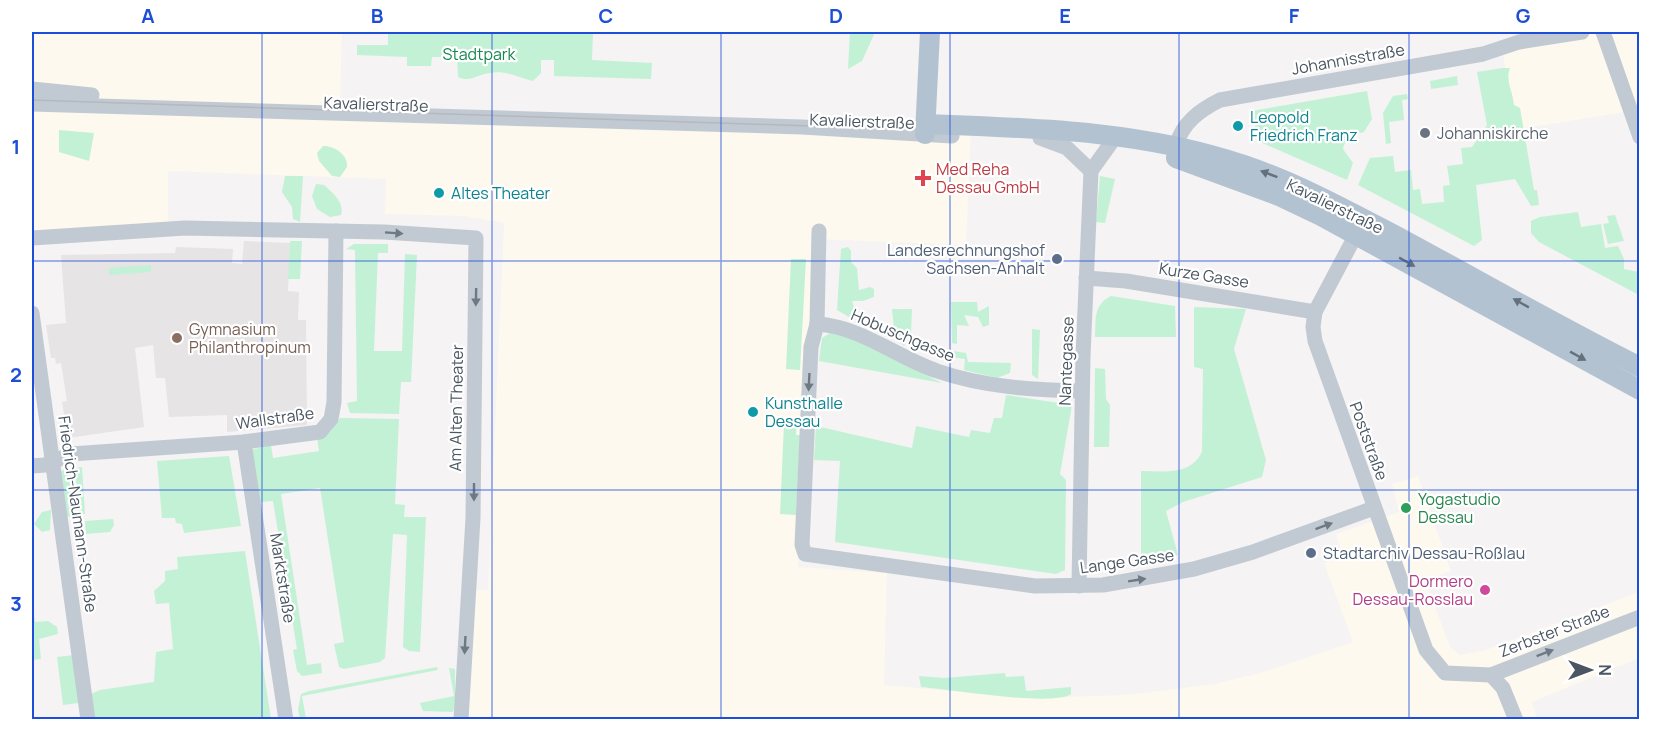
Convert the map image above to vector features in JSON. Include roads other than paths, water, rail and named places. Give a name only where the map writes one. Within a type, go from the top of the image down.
[{"type":"main road","points":[[926,129],[930,32]]},
{"type":"main road","name":"Kavalierstraße","points":[[926,129],[1097,133],[1176,146],[1266,173],[1640,390]]},
{"type":"main road","name":"Kavalierstraße","points":[[952,136],[1040,138],[1111,144],[1154,152],[1220,174],[1360,227],[1640,367]]},
{"type":"street","name":"Johannisstraße","points":[[1176,146],[1179,134],[1199,110],[1220,100],[1483,54],[1518,37],[1582,32]]},
{"type":"street","points":[[1603,32],[1640,137]]},
{"type":"street","name":"Kavalierstraße","points":[[32,89],[104,95],[926,129],[952,136]]},
{"type":"street","name":"Kavalierstraße","points":[[32,104],[825,128],[926,129]]},
{"type":"street","name":"Kavalierstraße","points":[[1040,138],[1068,148],[1091,171]]},
{"type":"street","points":[[1091,171],[1111,144]]},
{"type":"street","name":"Nantegasse","points":[[1079,586],[1082,391],[1091,171]]},
{"type":"street","name":"Poststraße","points":[[1360,227],[1315,312],[1315,341],[1426,650],[1445,673]]},
{"type":"street","points":[[32,238],[185,228],[336,231]]},
{"type":"street","name":"Wallstraße","points":[[32,466],[54,462],[71,454],[244,442],[315,434],[326,428],[331,418],[334,402],[336,231]]},
{"type":"street","name":"Am Alten Theater","points":[[336,231],[477,238],[473,518],[461,720]]},
{"type":"street","points":[[817,324],[819,231]]},
{"type":"street","name":"Kurze Gasse","points":[[1086,278],[1126,281],[1315,312]]},
{"type":"street","name":"Friedrich-Naumann-Straße","points":[[32,312],[88,720]]},
{"type":"street","name":"Hobuschgasse","points":[[817,324],[854,332],[916,363],[960,378],[1022,390],[1082,391]]},
{"type":"street","name":"Lange Gasse","points":[[817,324],[811,347],[808,395],[802,545],[805,554],[1035,586],[1103,585],[1194,569],[1253,552],[1374,508]]},
{"type":"street","name":"Marktstraße","points":[[244,442],[286,720]]},
{"type":"street","name":"Zerbster Straße","points":[[1445,673],[1491,675],[1640,617]]},
{"type":"street","points":[[1491,675],[1503,688],[1516,720]]},
{"type":"tram line","points":[[32,100],[811,126]]},
{"type":"place","name":"Leopold Friedrich Franz","points":[[1238,126]]},
{"type":"place","name":"Johanniskirche","points":[[1425,133]]},
{"type":"place","name":"Med Reha Dessau GmbH","points":[[923,178]]},
{"type":"place","name":"Altes Theater","points":[[439,193]]},
{"type":"place","name":"Landesrechnungshof Sachsen-Anhalt","points":[[1057,259]]},
{"type":"place","name":"Gymnasium Philanthropinum","points":[[177,338]]},
{"type":"place","name":"Kunsthalle Dessau","points":[[753,412]]},
{"type":"place","name":"Yogastudio Dessau","points":[[1406,508]]},
{"type":"place","name":"Stadtarchiv Dessau-Roßlau","points":[[1311,553]]},
{"type":"place","name":"Dormero Dessau-Rosslau","points":[[1485,590]]},
{"type":"park label","name":"Stadtpark","points":[[479,54]]}]
